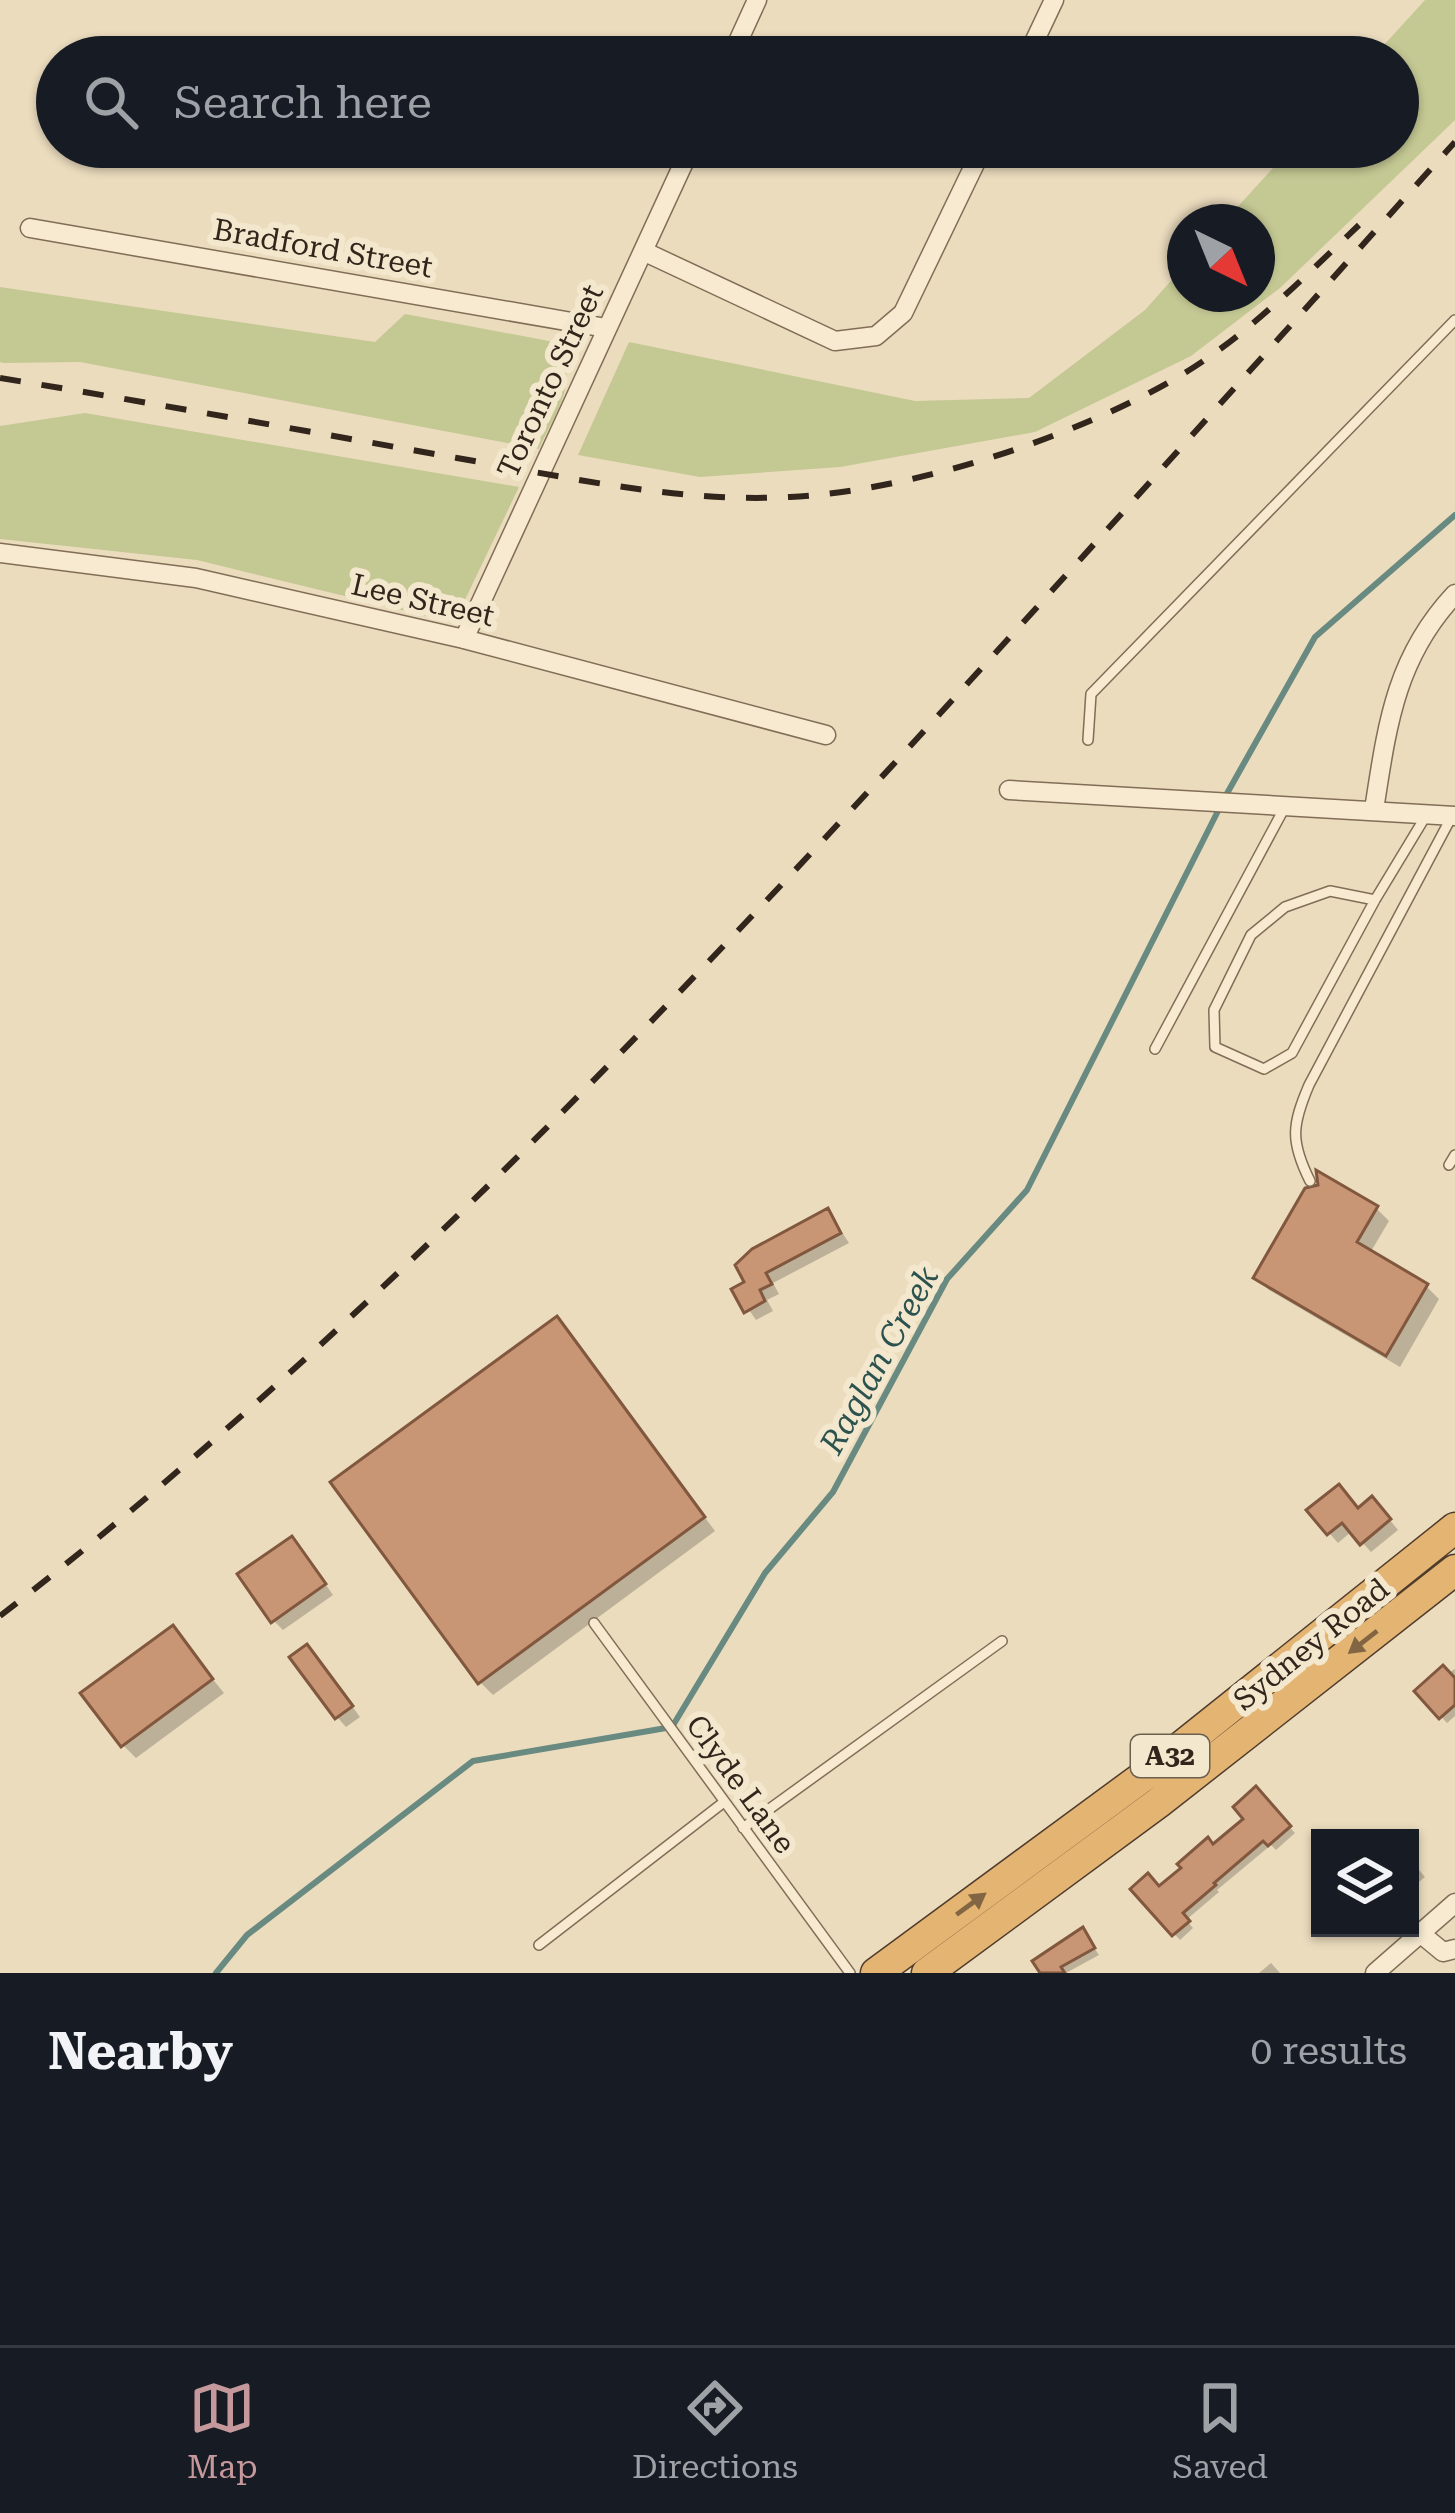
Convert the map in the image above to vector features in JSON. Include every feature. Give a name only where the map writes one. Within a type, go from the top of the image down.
[{"type":"highway","name":"Sydney Road","points":[[876,1973],[1152,1770],[1455,1528]]},
{"type":"highway","name":"Sydney Road","points":[[928,1973],[1158,1803],[1455,1570]]},
{"type":"street","points":[[741,36],[758,0]]},
{"type":"street","points":[[1037,36],[1054,0]]},
{"type":"street","name":"Toronto Street","points":[[464,639],[681,168]]},
{"type":"street","points":[[643,251],[835,341],[876,336],[903,313],[973,168]]},
{"type":"street","name":"Bradford Street","points":[[30,228],[606,328]]},
{"type":"street","name":"Lee Street","points":[[0,553],[196,578],[464,639],[826,735]]},
{"type":"street","points":[[1374,810],[1393,702],[1408,657],[1455,593]]},
{"type":"street","points":[[1009,790],[1454,816]]},
{"type":"street","points":[[1375,1973],[1455,1903]]},
{"type":"street","points":[[1420,1933],[1442,1952],[1455,1949]]},
{"type":"lane","points":[[1088,740],[1091,694],[1455,320]]},
{"type":"lane","points":[[1155,1049],[1286,805]]},
{"type":"lane","points":[[1375,900],[1330,891],[1285,907],[1251,935],[1214,1010],[1215,1047],[1264,1069],[1292,1053],[1427,814]]},
{"type":"lane","points":[[1310,1181],[1295,1152],[1294,1118],[1454,816]]},
{"type":"lane","name":"Clyde Lane","points":[[594,1623],[850,1973]]},
{"type":"lane","points":[[743,1828],[1002,1641]]},
{"type":"lane","points":[[539,1945],[724,1802]]},
{"type":"green space","points":[[1425,0],[1455,0],[1455,120],[1419,155],[1419,36],[1392,36]]},
{"type":"green space","points":[[1273,168],[1405,168],[1275,292],[1275,204],[1240,204]]},
{"type":"green space","points":[[1167,285],[1167,312],[1249,312],[1191,356],[1035,432],[840,467],[700,477],[578,455],[629,342],[915,401],[1029,398],[1145,310]]},
{"type":"green space","points":[[0,287],[375,342],[405,314],[554,342],[566,369],[564,395],[539,449],[80,362],[3,363]]},
{"type":"green space","points":[[85,413],[519,487],[461,608],[435,618],[197,560],[0,539],[0,426]]},
{"type":"building","points":[[1316,1170],[1378,1206],[1357,1242],[1428,1284],[1386,1356],[1253,1278],[1305,1188],[1318,1185]]},
{"type":"building","points":[[828,1208],[841,1233],[766,1273],[772,1284],[760,1290],[765,1301],[744,1313],[731,1289],[744,1282],[735,1265],[752,1249]]},
{"type":"building","points":[[557,1316],[705,1517],[478,1684],[330,1482]]},
{"type":"building","points":[[1339,1484],[1358,1508],[1372,1496],[1391,1519],[1360,1545],[1342,1523],[1327,1535],[1306,1510]]},
{"type":"building","points":[[292,1536],[326,1584],[271,1623],[237,1574]]},
{"type":"building","points":[[173,1625],[213,1679],[121,1747],[80,1693]]},
{"type":"building","points":[[307,1644],[353,1706],[335,1719],[289,1657]]},
{"type":"building","points":[[1443,1665],[1455,1678],[1455,1705],[1439,1719],[1414,1691]]},
{"type":"building","points":[[1256,1786],[1291,1826],[1268,1846],[1263,1841],[1214,1883],[1183,1913],[1190,1921],[1172,1936],[1130,1889],[1148,1873],[1159,1886],[1208,1837],[1213,1844],[1243,1819],[1233,1807]]},
{"type":"building","points":[[1083,1927],[1095,1948],[1061,1967],[1065,1973],[1040,1973],[1032,1961]]},
{"type":"waterway","name":"Raglan Creek","points":[[1225,797],[1315,637],[1455,515]]},
{"type":"waterway","name":"Raglan Creek","points":[[216,1973],[247,1935],[473,1761],[672,1727],[765,1573],[833,1492],[947,1279],[1027,1190],[1219,809]]},
{"type":"railway","points":[[0,1616],[208,1446],[308,1356],[597,1077],[953,700],[1455,142]]},
{"type":"railway","points":[[0,378],[623,487],[748,498],[837,493],[990,458],[1136,399],[1227,344],[1359,225]]}]
